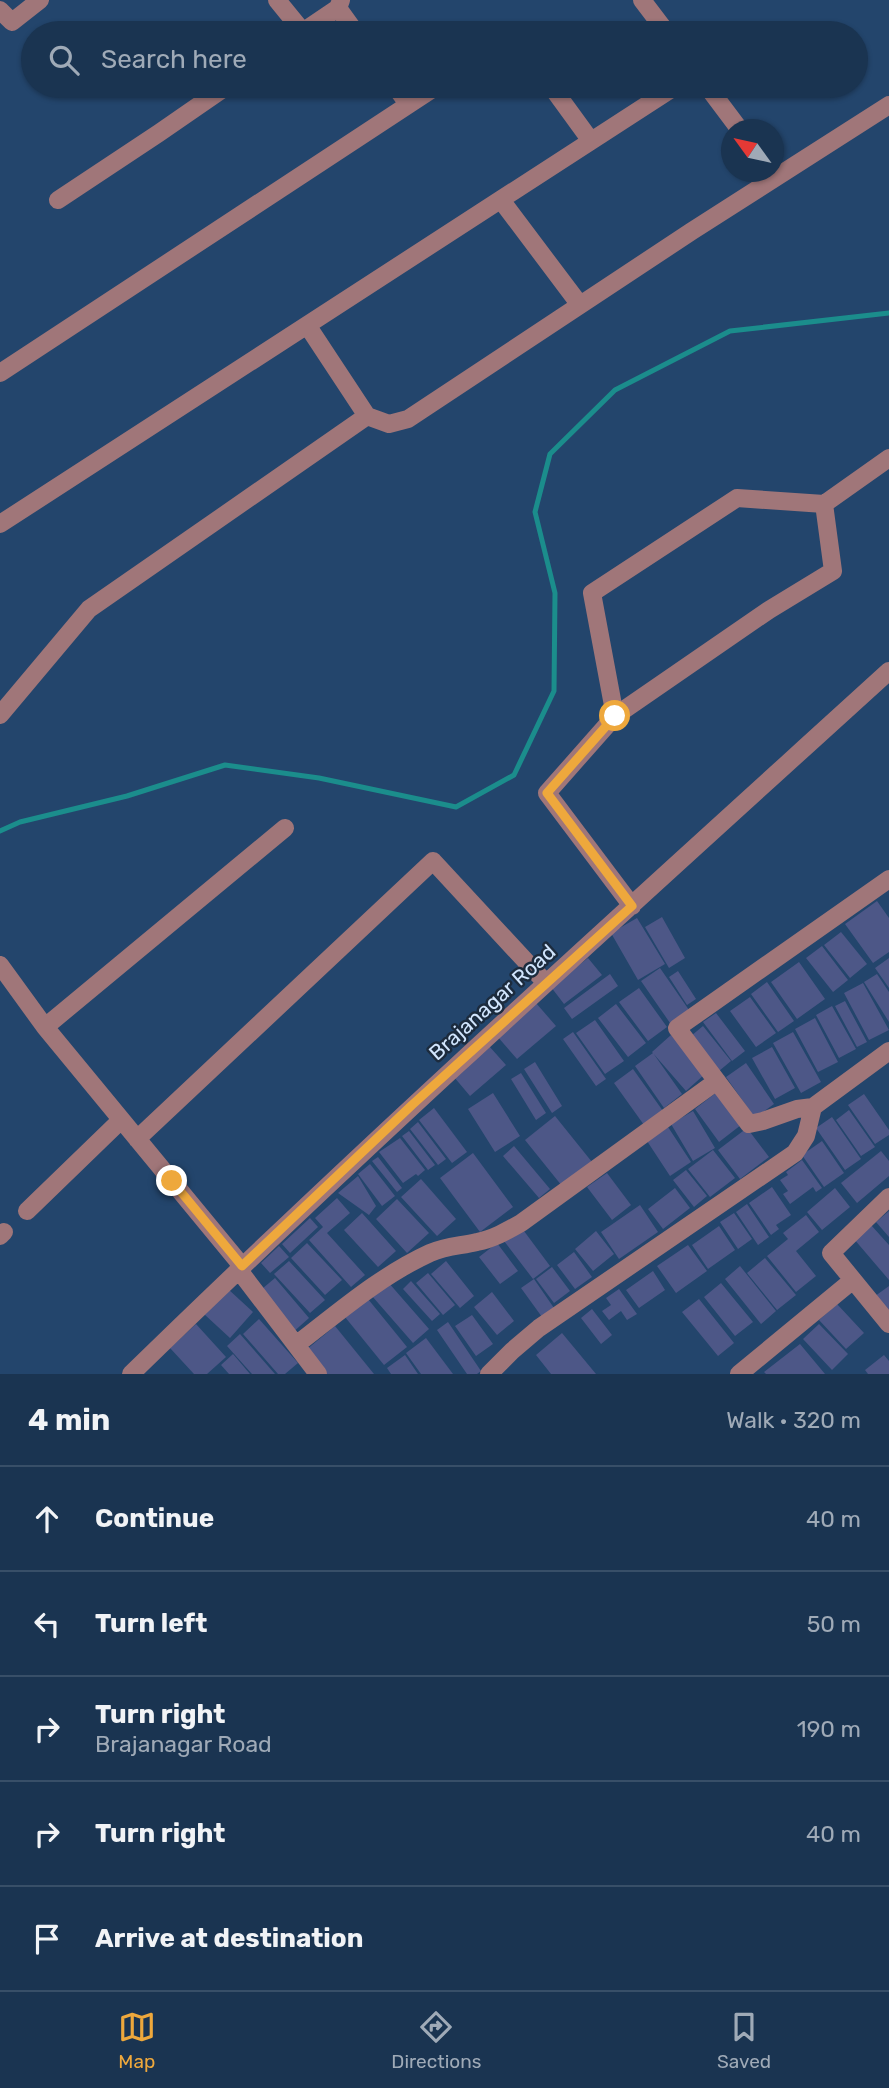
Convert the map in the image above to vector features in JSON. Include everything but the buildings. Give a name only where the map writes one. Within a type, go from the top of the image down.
[{"type":"street","points":[[0,10],[12,22],[40,0]]},
{"type":"street","points":[[277,0],[293,21]]},
{"type":"street","points":[[642,0],[658,21]]},
{"type":"street","points":[[318,21],[340,4],[349,21]]},
{"type":"street","points":[[58,200],[210,98]]},
{"type":"street","points":[[404,98],[408,104]]},
{"type":"street","points":[[0,373],[418,98]]},
{"type":"street","points":[[560,98],[591,141]]},
{"type":"street","points":[[0,524],[657,98]]},
{"type":"street","points":[[716,98],[732,119]]},
{"type":"street","points":[[784,169],[889,105]]},
{"type":"street","points":[[307,325],[367,416],[389,424],[408,419],[764,182]]},
{"type":"street","points":[[501,200],[580,305]]},
{"type":"street","points":[[0,715],[89,609],[367,416]]},
{"type":"street","points":[[615,716],[592,593],[737,498],[824,504],[889,458]]},
{"type":"street","points":[[632,906],[547,793],[615,716],[769,610],[833,571],[824,504]]},
{"type":"street","name":"Brajanagar Road","points":[[131,1374],[412,1105],[889,671]]},
{"type":"street","points":[[45,1027],[285,828]]},
{"type":"street","points":[[137,1139],[433,861],[546,983]]},
{"type":"street","points":[[889,879],[677,1028],[749,1124],[797,1109],[813,1107],[889,1051]]},
{"type":"street","points":[[0,965],[45,1027],[240,1268],[318,1374]]},
{"type":"street","points":[[296,1345],[391,1273],[432,1252],[493,1238],[521,1223],[717,1082]]},
{"type":"street","points":[[489,1374],[539,1328],[795,1153],[806,1136],[813,1107]]},
{"type":"street","points":[[27,1211],[121,1120]]},
{"type":"street","points":[[889,1197],[831,1253],[889,1324]]},
{"type":"street","points":[[739,1374],[853,1280]]},
{"type":"waterway","points":[[0,831],[20,822],[127,796],[225,765],[319,778],[456,807],[514,775],[554,691],[555,593],[535,512],[550,454],[615,390],[730,331],[889,313]]},
{"type":"route","points":[[172,1181],[242,1266],[412,1105],[632,906],[547,793],[615,716]]}]
